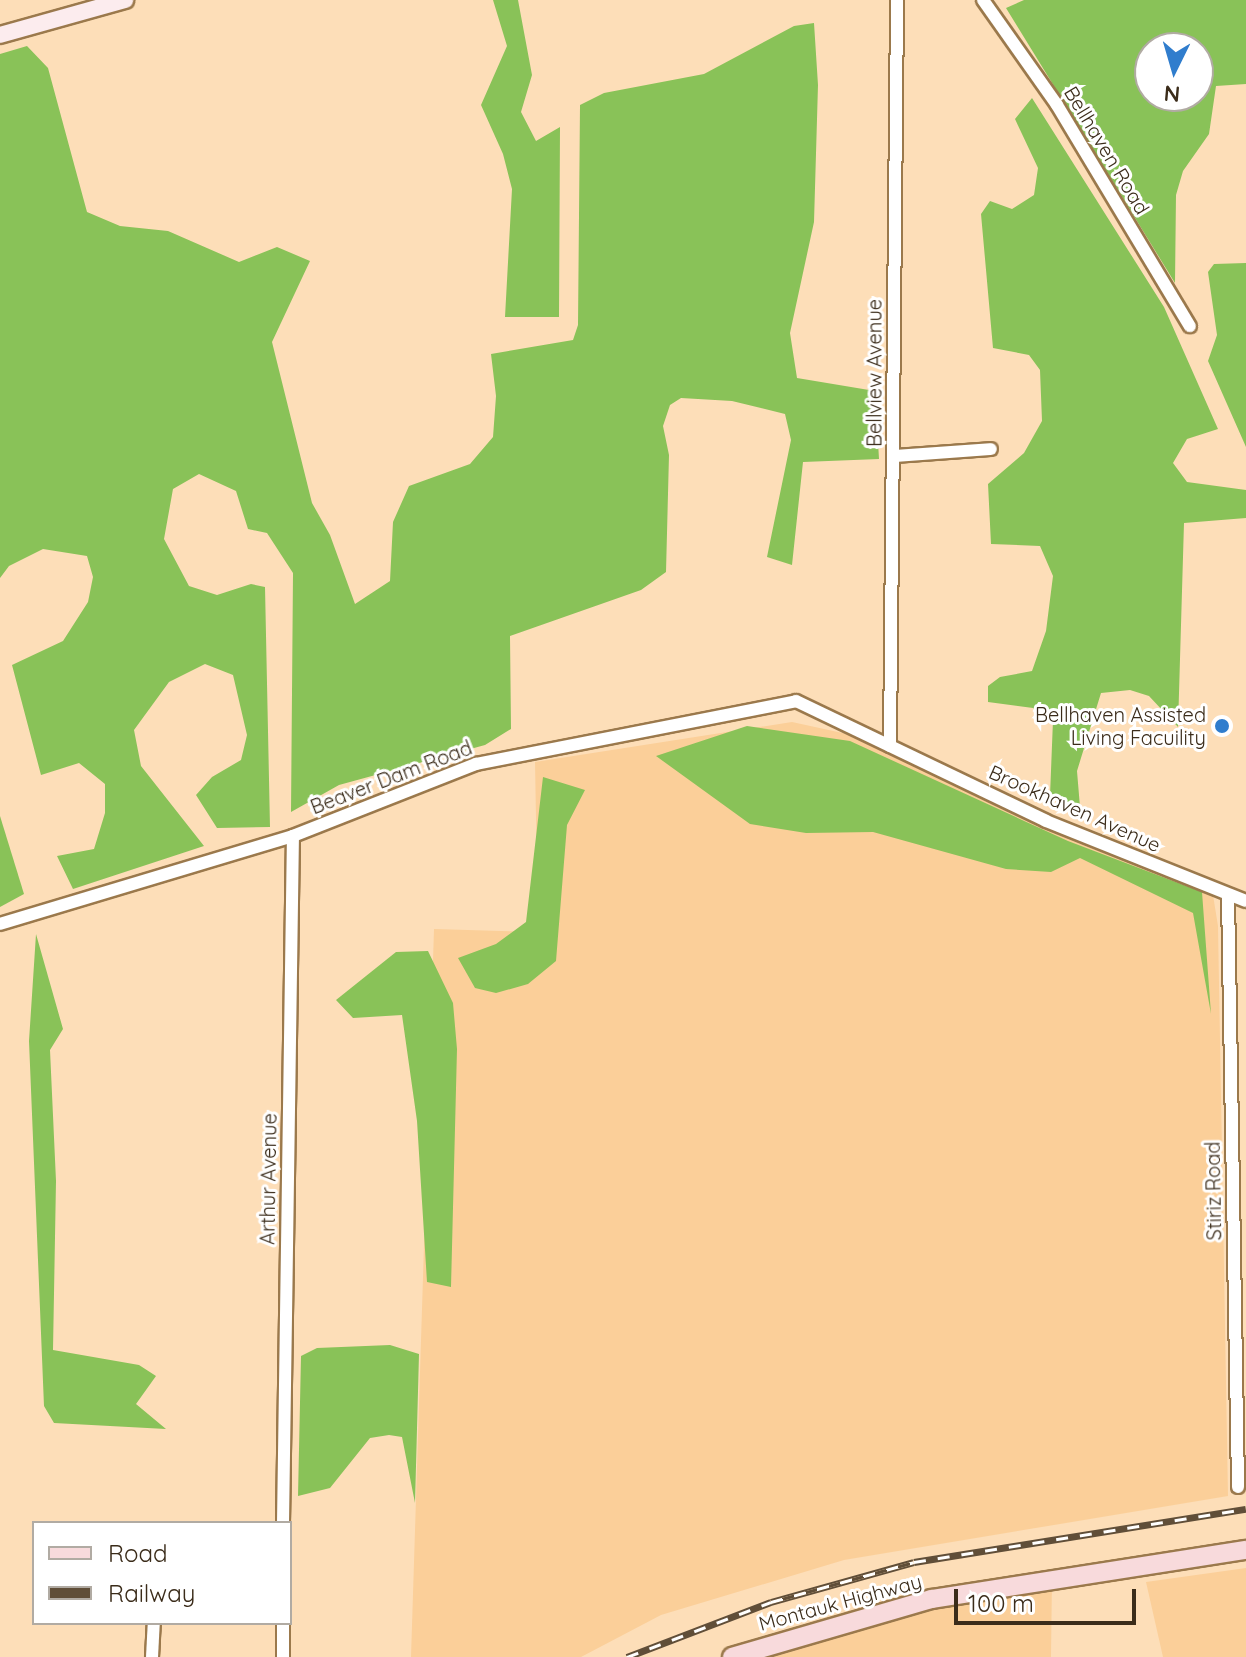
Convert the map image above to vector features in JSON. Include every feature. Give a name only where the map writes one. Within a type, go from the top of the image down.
[{"type":"main road","points":[[0,35],[125,0]]},
{"type":"main road","name":"Montauk Highway","points":[[732,1657],[932,1599],[1246,1550]]},
{"type":"street","name":"Bellview Avenue","points":[[890,746],[897,0]]},
{"type":"street","name":"Bellhaven Road","points":[[983,0],[1057,105],[1190,326]]},
{"type":"street","points":[[894,456],[991,449]]},
{"type":"street","name":"Beaver Dam Road","points":[[0,924],[293,836],[476,764],[796,701],[890,746]]},
{"type":"street","name":"Brookhaven Avenue","points":[[890,746],[1046,821],[1246,901]]},
{"type":"street","name":"Arthur Avenue","points":[[283,1521],[293,836]]},
{"type":"street","name":"Stiriz Road","points":[[1228,895],[1238,1487]]},
{"type":"street","points":[[152,1657],[154,1625]]},
{"type":"street","points":[[283,1625],[283,1657]]},
{"type":"shaded area","points":[[792,722],[847,734],[1213,895],[1218,926],[1228,1496],[844,1560],[661,1615],[581,1657],[411,1657],[434,929],[538,932],[535,762]]},
{"type":"shaded area","points":[[1246,1568],[1246,1657],[1163,1657],[1146,1582]]},
{"type":"shaded area","points":[[1052,1578],[1051,1657],[754,1657],[816,1629]]},
{"type":"green space","points":[[493,0],[518,0],[532,75],[521,112],[536,141],[560,127],[559,317],[505,317],[512,189],[503,154],[481,105],[507,46]]},
{"type":"green space","points":[[1024,0],[1246,0],[1246,84],[1216,86],[1214,100],[1214,32],[1134,32],[1134,112],[1212,112],[1209,134],[1183,171],[1176,195],[1175,283],[1006,8]]},
{"type":"green space","points":[[814,23],[818,85],[814,222],[790,333],[797,378],[875,391],[879,459],[803,462],[792,565],[767,557],[791,440],[785,414],[732,401],[681,398],[670,405],[663,426],[669,455],[666,572],[641,590],[510,636],[511,729],[485,745],[339,785],[291,812],[293,573],[267,533],[248,529],[236,491],[199,474],[173,489],[164,539],[189,586],[217,595],[251,584],[265,587],[270,827],[217,828],[196,795],[212,777],[241,760],[247,735],[233,675],[205,664],[169,682],[134,730],[141,766],[204,846],[73,889],[57,856],[94,849],[105,813],[105,784],[79,763],[41,775],[12,665],[63,641],[88,602],[93,577],[87,556],[43,549],[9,566],[0,578],[0,54],[27,46],[48,68],[87,212],[120,226],[168,231],[239,262],[277,247],[310,261],[272,342],[312,503],[330,535],[355,604],[390,581],[393,522],[409,486],[470,464],[493,437],[496,396],[491,354],[573,340],[578,325],[580,105],[604,93],[704,74],[794,26]]},
{"type":"green space","points":[[1032,98],[1164,307],[1218,429],[1187,439],[1173,463],[1187,482],[1246,490],[1246,518],[1184,523],[1178,727],[1149,696],[1130,690],[1101,693],[1077,771],[1080,807],[1050,796],[1053,720],[1033,708],[988,702],[988,686],[1000,677],[1032,671],[1046,631],[1053,576],[1040,546],[991,544],[988,484],[1024,453],[1042,421],[1040,370],[1029,355],[993,348],[981,214],[990,201],[1012,209],[1034,195],[1038,168],[1015,119]]},
{"type":"green space","points":[[1246,263],[1246,447],[1208,361],[1217,335],[1208,272],[1214,264]]},
{"type":"green space","points":[[747,726],[850,741],[1068,841],[1202,892],[1211,1014],[1193,913],[1080,858],[1051,872],[1006,869],[873,832],[806,833],[750,824],[656,756]]},
{"type":"green space","points":[[543,777],[585,790],[567,825],[556,961],[528,984],[496,993],[475,988],[458,958],[496,944],[526,922]]},
{"type":"green space","points":[[0,816],[24,894],[0,907]]},
{"type":"green space","points":[[36,934],[63,1029],[50,1050],[56,1181],[53,1350],[139,1365],[156,1376],[136,1404],[166,1429],[54,1423],[44,1406],[29,1041]]},
{"type":"green space","points":[[428,951],[453,1003],[457,1049],[451,1287],[427,1282],[417,1121],[402,1015],[353,1018],[336,1000],[396,952]]},
{"type":"green space","points":[[390,1345],[419,1354],[415,1503],[402,1437],[389,1435],[370,1438],[330,1488],[298,1496],[301,1356],[317,1348]]},
{"type":"railway","points":[[627,1657],[771,1602],[914,1562],[1246,1509]]},
{"type":"place","name":"Bellhaven Assisted Living Facuility","points":[[1222,726]]}]
